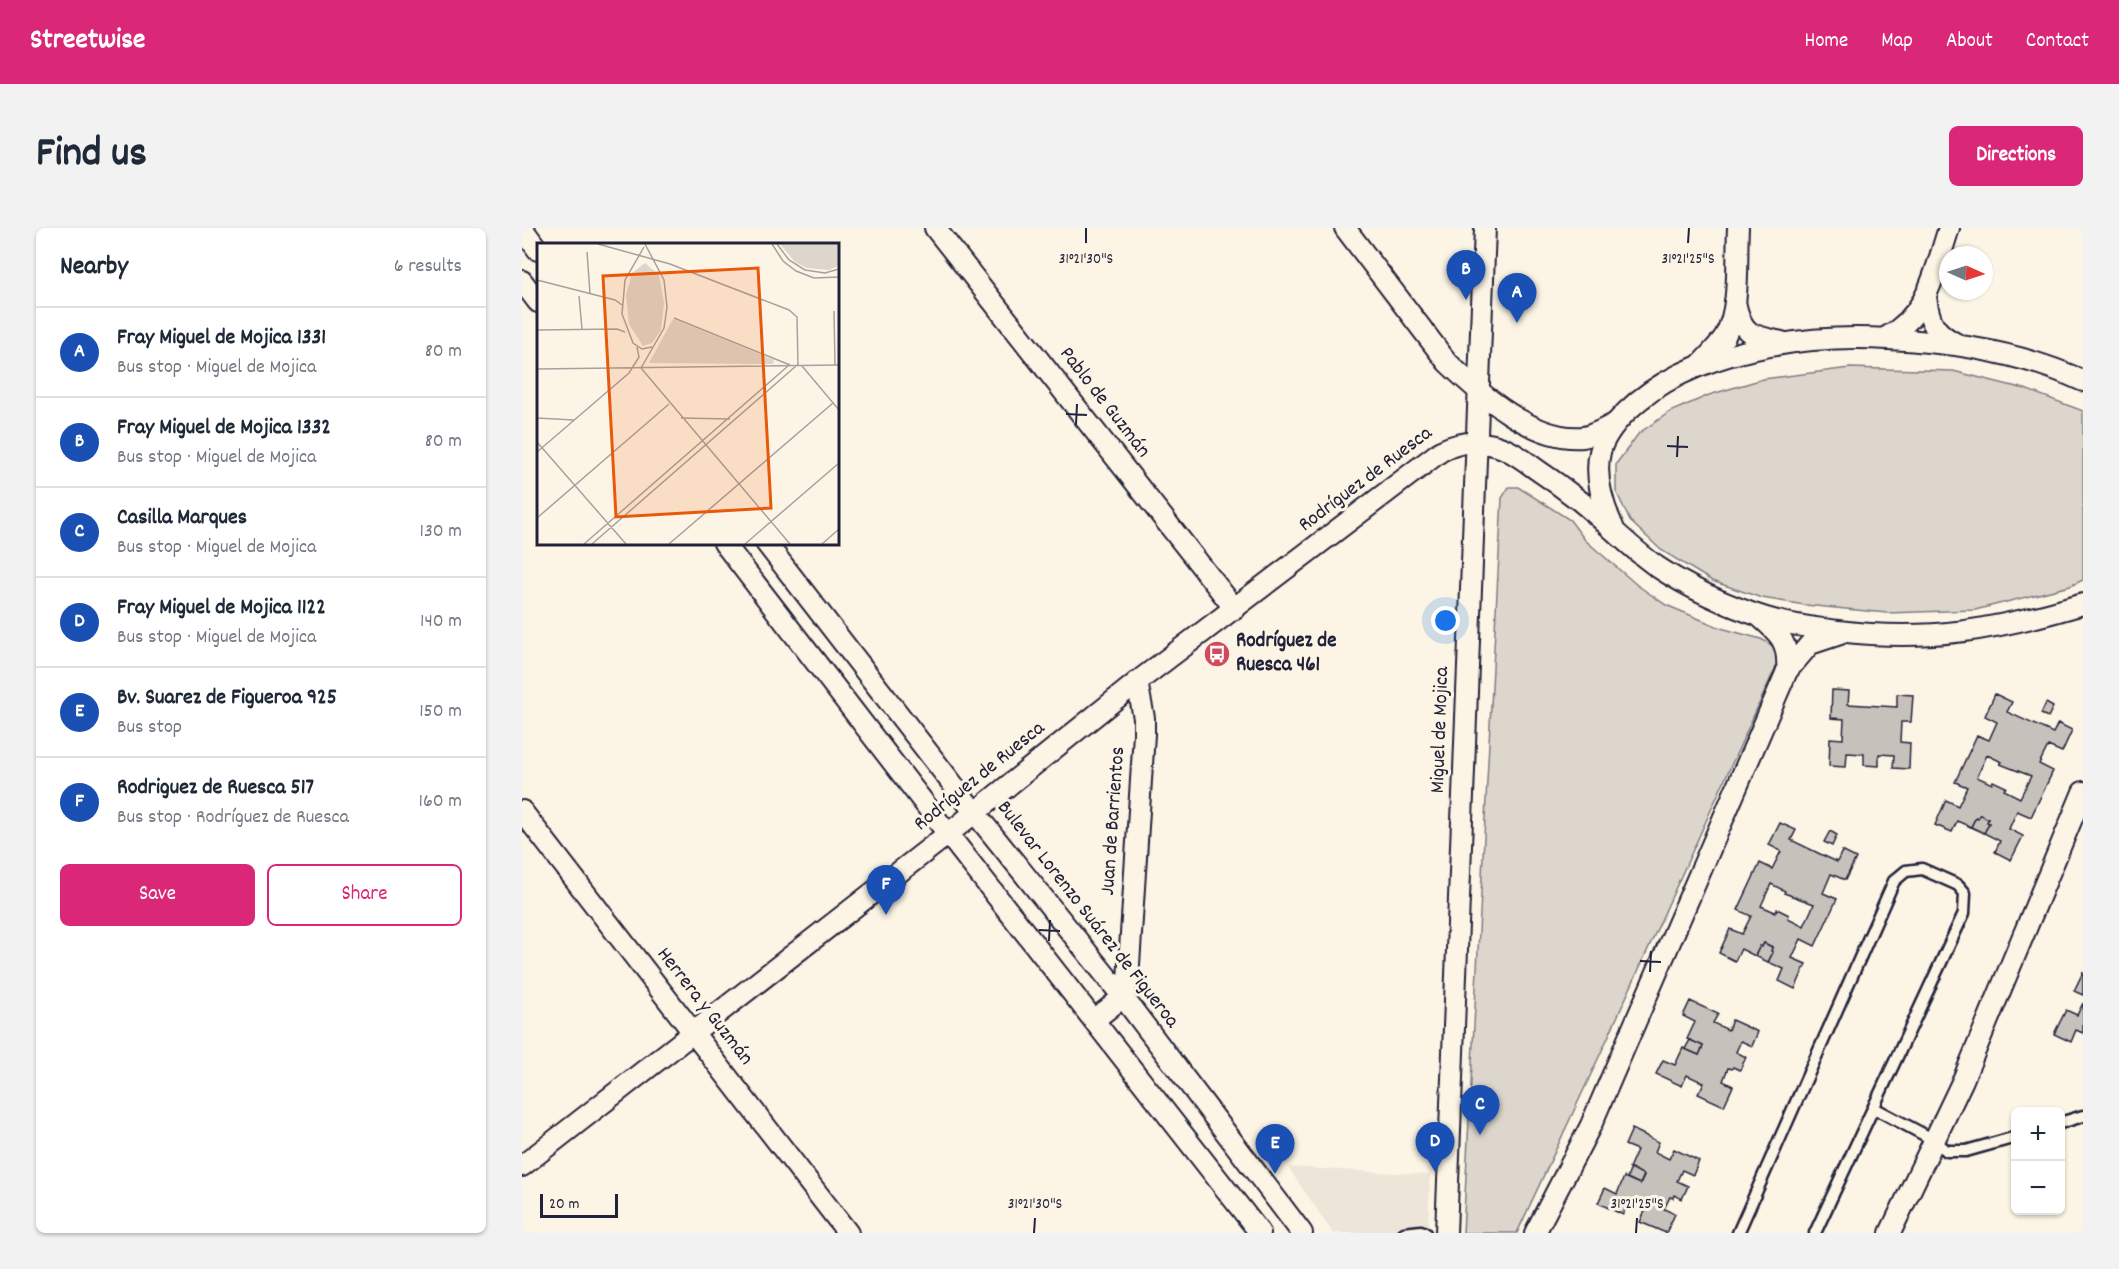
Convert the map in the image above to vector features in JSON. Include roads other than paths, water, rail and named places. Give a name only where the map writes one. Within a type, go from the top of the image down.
[{"type":"street","points":[[522,228],[537,249]]},
{"type":"street","name":"Pablo de Guzmán","points":[[935,228],[1234,609]]},
{"type":"street","points":[[1345,228],[1447,362],[1522,422],[1545,432],[1584,437],[1598,433],[1614,424]]},
{"type":"street","name":"Miguel de Mojica","points":[[1446,1233],[1485,228]]},
{"type":"street","points":[[1738,228],[1735,302],[1739,321],[1749,332],[1763,338],[1792,344]]},
{"type":"street","points":[[1885,338],[1905,326],[1919,310],[1926,297],[1949,228]]},
{"type":"street","points":[[522,281],[537,301]]},
{"type":"street","points":[[1926,297],[1928,312],[1940,334],[1962,346]]},
{"type":"street","points":[[1697,368],[1724,336],[1735,302]]},
{"type":"street","points":[[1616,532],[1605,510],[1598,475],[1599,453],[1605,437],[1614,424],[1639,400],[1671,379],[1747,351],[1831,339],[1885,338],[1922,341],[1962,346],[2007,356],[2047,367],[2083,381]]},
{"type":"street","name":"Rodríguez de Ruesca","points":[[522,1166],[975,813],[1137,682],[1441,451],[1456,443],[1477,442]]},
{"type":"street","points":[[1477,442],[1498,446],[1527,462],[1580,501],[1656,566],[1725,604],[1758,615],[1815,628],[1897,636],[1931,636],[1972,631],[2039,617],[2083,604]]},
{"type":"street","points":[[725,544],[1260,1233]]},
{"type":"street","name":"Bulevar Lorenzo Suárez de Figueroa","points":[[767,544],[975,813],[1123,997],[1302,1233]]},
{"type":"street","points":[[1535,1233],[1591,1125],[1786,671],[1788,656],[1786,646],[1777,632],[1758,615]]},
{"type":"street","points":[[1786,671],[1810,644],[1848,632]]},
{"type":"street","name":"Juan de Barrientos","points":[[1123,997],[1128,981],[1144,734],[1144,718],[1137,682]]},
{"type":"street","points":[[1890,1233],[1964,1080],[2083,792]]},
{"type":"street","name":"Herrera y Guzmán","points":[[522,811],[848,1233]]},
{"type":"street","points":[[1094,1020],[1123,997]]},
{"type":"lane","points":[[1738,1233],[1894,881],[1906,871],[1922,869],[1958,885],[1965,893],[1964,913],[1815,1233]]},
{"type":"lane","points":[[1874,1108],[1934,1140],[1947,1151],[1966,1151],[2011,1138]]},
{"type":"lane","points":[[2065,1122],[2083,1116]]},
{"type":"lane","points":[[1404,1233],[1420,1231],[1425,1233]]},
{"type":"place","name":"Fray Miguel de Mojica 1332","points":[[1466,300]]},
{"type":"place","name":"Fray Miguel de Mojica 1331","points":[[1517,323]]},
{"type":"place","name":"Rodríguez de Ruesca 461","points":[[1217,654]]},
{"type":"place","name":"Rodriguez de Ruesca 517","points":[[886,915]]},
{"type":"place","name":"Casilla Marques","points":[[1480,1135]]},
{"type":"place","name":"Fray Miguel de Mojica 1122","points":[[1435,1172]]},
{"type":"place","name":"Bv. Suarez de Figueroa 925","points":[[1275,1174]]}]
